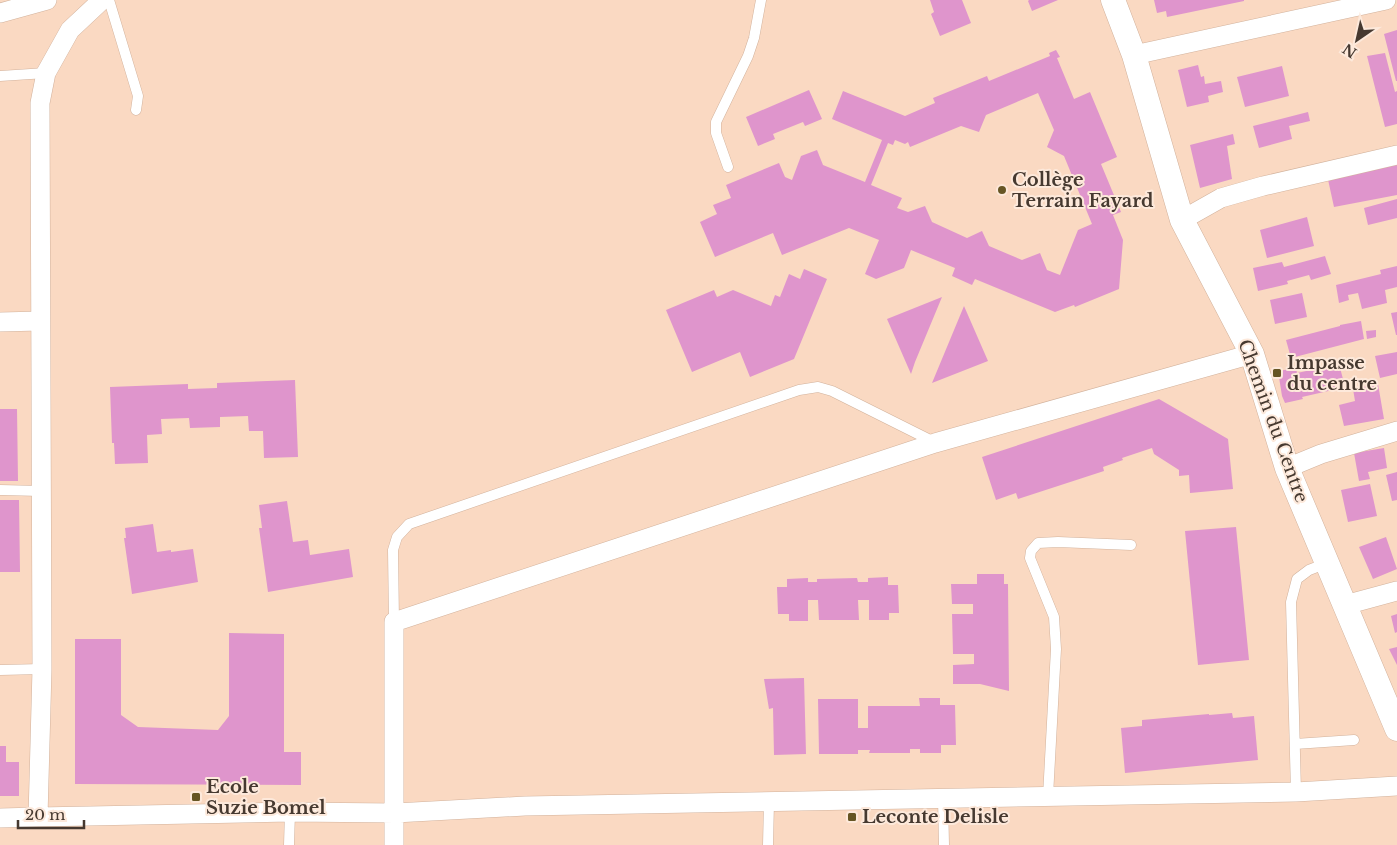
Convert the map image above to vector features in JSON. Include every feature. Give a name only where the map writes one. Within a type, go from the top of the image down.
[{"type":"street","points":[[0,13],[47,0]]},
{"type":"street","points":[[38,817],[42,668],[40,103],[46,74],[70,30],[102,0]]},
{"type":"street","name":"Chemin du Centre","points":[[1113,0],[1134,55],[1182,220],[1252,354],[1287,468],[1397,729]]},
{"type":"street","points":[[1134,55],[1311,8],[1386,0]]},
{"type":"street","points":[[1182,220],[1221,198],[1397,154]]},
{"type":"street","points":[[0,322],[40,321]]},
{"type":"street","points":[[394,845],[394,622],[936,444],[1252,354]]},
{"type":"street","points":[[1287,468],[1321,454],[1397,431]]},
{"type":"street","points":[[1345,605],[1397,591]]},
{"type":"street","points":[[0,818],[290,812],[395,813],[525,806],[1296,792],[1397,786]]},
{"type":"lane","points":[[109,0],[138,96],[136,110]]},
{"type":"lane","points":[[728,167],[716,133],[716,122],[748,56],[762,0]]},
{"type":"lane","points":[[0,76],[46,74]]},
{"type":"lane","points":[[394,622],[393,550],[397,536],[409,524],[799,390],[818,387],[832,391],[936,444]]},
{"type":"lane","points":[[0,490],[41,491]]},
{"type":"lane","points":[[1048,796],[1056,649],[1054,617],[1030,558],[1031,551],[1038,543],[1131,545]]},
{"type":"lane","points":[[1296,792],[1290,602],[1297,579],[1309,570],[1327,562]]},
{"type":"lane","points":[[0,670],[42,668]]},
{"type":"lane","points":[[1295,744],[1354,740]]},
{"type":"lane","points":[[943,798],[944,845]]},
{"type":"lane","points":[[768,845],[769,802]]},
{"type":"lane","points":[[289,845],[290,812]]},
{"type":"building","points":[[930,0],[962,0],[971,23],[940,36],[931,14],[934,12]]},
{"type":"building","points":[[1029,0],[1058,0],[1032,11]]},
{"type":"building","points":[[1154,0],[1244,1],[1167,17],[1166,11],[1157,13]]},
{"type":"building","points":[[1397,30],[1397,81],[1396,81],[1384,34]]},
{"type":"building","points":[[1056,50],[1060,57],[1057,58],[1074,99],[1090,92],[1117,157],[1101,164],[1121,212],[1113,215],[1123,240],[1119,289],[1075,307],[1074,305],[1055,312],[975,279],[972,285],[952,276],[955,268],[911,250],[904,268],[876,279],[865,274],[879,240],[849,228],[782,255],[773,233],[715,257],[700,222],[717,214],[713,205],[731,198],[726,185],[779,163],[785,177],[792,180],[801,156],[817,150],[823,165],[865,182],[882,140],[832,119],[843,91],[905,116],[935,103],[933,98],[987,76],[989,81],[1050,56],[1049,53]],"holes":[[[1038,93],[1054,130],[1047,147],[1064,156],[1092,224],[1078,230],[1060,275],[1047,270],[1040,253],[1022,260],[989,246],[982,231],[967,238],[932,222],[925,206],[908,212],[897,208],[902,198],[871,185],[888,143],[893,145],[895,140],[905,144],[908,142],[910,147],[961,126],[979,132],[986,115]]]},
{"type":"building","points":[[1385,53],[1395,92],[1397,91],[1397,124],[1385,127],[1367,56]]},
{"type":"building","points":[[1198,65],[1201,77],[1204,76],[1205,84],[1221,81],[1223,92],[1208,96],[1209,102],[1187,107],[1178,70]]},
{"type":"building","points":[[1282,66],[1289,96],[1245,107],[1237,77]]},
{"type":"building","points":[[809,90],[822,119],[805,126],[803,122],[773,134],[775,139],[758,146],[746,117]]},
{"type":"building","points":[[1308,112],[1310,121],[1289,126],[1292,139],[1259,148],[1253,126]]},
{"type":"building","points":[[1233,134],[1235,144],[1227,146],[1232,179],[1200,188],[1190,145]]},
{"type":"building","points":[[1397,165],[1397,195],[1334,207],[1327,175]]},
{"type":"building","points":[[1397,199],[1397,218],[1368,225],[1364,208]]},
{"type":"building","points":[[1307,217],[1314,246],[1267,258],[1260,230]]},
{"type":"building","points":[[1325,256],[1331,274],[1311,280],[1309,275],[1287,281],[1288,284],[1258,291],[1253,268],[1282,262],[1284,267]]},
{"type":"building","points":[[1397,266],[1397,287],[1385,290],[1387,303],[1362,309],[1358,293],[1348,295],[1349,300],[1339,303],[1336,285],[1381,274],[1380,270]]},
{"type":"building","points":[[804,269],[827,279],[794,359],[750,377],[740,352],[692,372],[666,310],[714,290],[717,297],[733,290],[771,306],[775,295],[780,297],[789,274],[800,279]]},
{"type":"building","points":[[1302,293],[1307,317],[1275,324],[1270,300]]},
{"type":"building","points":[[942,297],[915,362],[911,374],[887,319]]},
{"type":"building","points":[[964,306],[988,361],[932,383]]},
{"type":"building","points":[[1397,312],[1397,335],[1396,335],[1391,313]]},
{"type":"building","points":[[1361,321],[1364,339],[1291,358],[1286,340]]},
{"type":"building","points":[[1376,330],[1376,337],[1367,339],[1366,331]]},
{"type":"building","points":[[1397,352],[1397,374],[1380,378],[1375,356]]},
{"type":"building","points":[[1339,364],[1343,379],[1335,381],[1337,389],[1285,403],[1278,371],[1296,368],[1297,373]]},
{"type":"building","points":[[295,380],[298,457],[264,458],[263,431],[249,431],[248,416],[220,417],[220,427],[190,428],[189,418],[161,419],[162,434],[147,435],[148,463],[115,464],[114,443],[112,443],[110,387],[188,384],[188,389],[217,388],[217,383]]},
{"type":"building","points":[[1378,384],[1384,419],[1344,426],[1339,405],[1355,401],[1353,389]]},
{"type":"building","points":[[1159,399],[1228,439],[1233,489],[1190,493],[1189,475],[1179,476],[1179,470],[1154,454],[1152,448],[1122,458],[1123,460],[1103,467],[1104,471],[1018,499],[1016,493],[996,500],[982,457]]},
{"type":"building","points":[[0,409],[17,409],[18,481],[0,481]]},
{"type":"building","points":[[1384,448],[1387,468],[1368,472],[1370,479],[1359,481],[1354,453]]},
{"type":"building","points":[[1397,472],[1397,500],[1392,501],[1386,475]]},
{"type":"building","points":[[1370,484],[1377,516],[1348,522],[1341,490]]},
{"type":"building","points":[[0,500],[19,500],[20,572],[0,572]]},
{"type":"building","points":[[287,501],[293,542],[308,540],[310,555],[349,549],[353,577],[268,592],[259,528],[262,528],[259,505]]},
{"type":"building","points":[[153,524],[157,552],[193,549],[198,582],[132,594],[124,538],[126,538],[125,528]]},
{"type":"building","points":[[1236,527],[1249,660],[1198,665],[1185,531]]},
{"type":"building","points":[[1386,537],[1397,569],[1373,579],[1359,547]]},
{"type":"building","points":[[977,574],[1004,574],[1004,584],[1008,584],[1009,691],[980,684],[953,684],[953,665],[974,664],[974,654],[953,654],[952,614],[973,614],[973,604],[952,604],[951,584],[977,584]]},
{"type":"building","points":[[888,577],[888,585],[898,585],[899,613],[889,613],[889,620],[869,620],[869,600],[858,600],[859,620],[819,620],[818,600],[808,600],[808,621],[789,621],[789,614],[778,614],[777,587],[787,587],[787,579],[808,578],[808,582],[817,582],[817,579],[857,578],[858,582],[868,582],[868,578]]},
{"type":"building","points":[[1397,614],[1397,632],[1395,633],[1391,616]]},
{"type":"building","points":[[229,633],[284,634],[284,752],[301,752],[301,785],[75,784],[75,639],[121,639],[121,715],[138,727],[218,730],[229,716]]},
{"type":"building","points":[[1397,647],[1397,665],[1389,649]]},
{"type":"building","points":[[804,678],[806,754],[774,755],[773,708],[769,709],[764,679]]},
{"type":"building","points":[[919,698],[940,698],[940,705],[955,705],[956,745],[941,745],[941,753],[920,753],[920,749],[910,749],[910,753],[869,753],[870,750],[858,750],[858,754],[819,754],[818,699],[858,699],[858,728],[868,728],[868,706],[920,706]]},
{"type":"building","points":[[1232,713],[1233,718],[1254,716],[1258,760],[1125,773],[1121,728],[1142,726],[1142,720]]},
{"type":"building","points":[[0,746],[6,746],[6,762],[19,762],[19,796],[0,796]]},
{"type":"place","name":"Collège Terrain Fayard","points":[[1002,190]]},
{"type":"place","name":"Impasse du centre","points":[[1277,373]]},
{"type":"place","name":"Ecole Suzie Bomel","points":[[196,797]]},
{"type":"place","name":"Leconte Delisle","points":[[852,817]]}]
